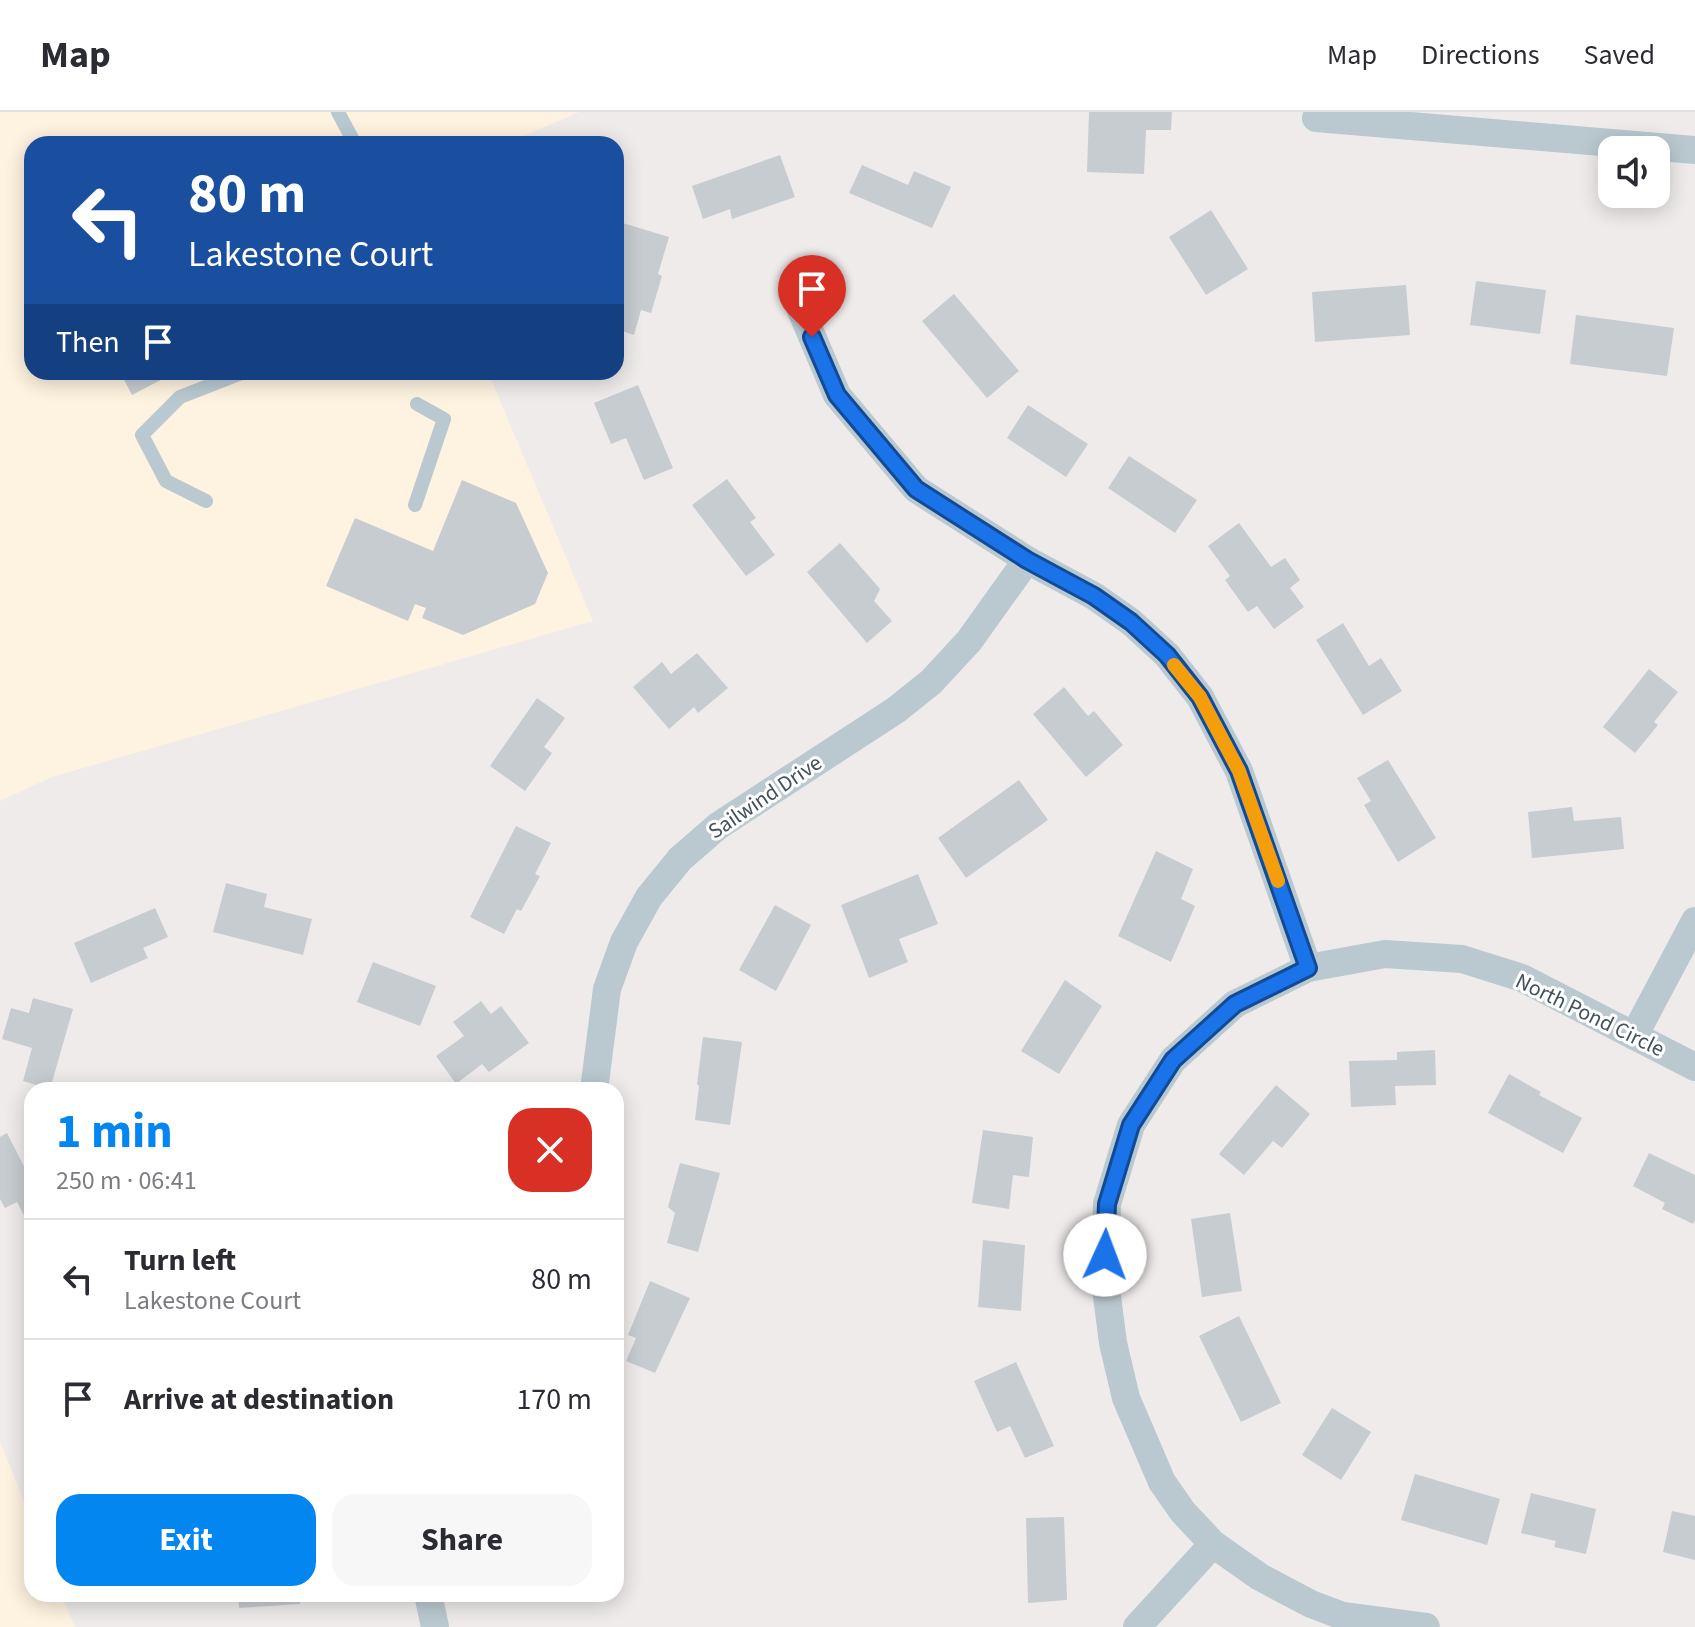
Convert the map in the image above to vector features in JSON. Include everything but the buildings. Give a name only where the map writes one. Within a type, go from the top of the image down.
[{"type":"street","points":[[1316,118],[1695,150]]},
{"type":"street","points":[[800,308],[837,395],[916,489],[1027,560],[1094,596],[1131,622],[1167,655],[1200,697],[1239,771],[1308,968]]},
{"type":"street","name":"Sailwind Drive","points":[[595,1082],[607,989],[624,942],[649,897],[680,859],[718,826],[896,710],[931,682],[969,641],[1027,560]]},
{"type":"street","points":[[1634,1036],[1695,921]]},
{"type":"street","name":"North Pond Circle","points":[[1426,1627],[1343,1616],[1311,1604],[1260,1577],[1213,1544],[1183,1512],[1162,1482],[1126,1398],[1113,1343],[1105,1281],[1107,1204],[1131,1125],[1173,1060],[1235,1004],[1308,968],[1385,954],[1462,959],[1522,978],[1695,1067]]},
{"type":"street","points":[[1137,1627],[1213,1544]]},
{"type":"street","points":[[430,1602],[435,1627]]},
{"type":"lane","points":[[338,112],[351,136]]},
{"type":"lane","points":[[206,501],[166,481],[142,435],[180,397],[224,380]]},
{"type":"lane","points":[[415,505],[444,419],[417,404]]},
{"type":"shaded area","points":[[0,112],[579,112],[524,136],[24,136],[24,380],[491,380],[593,621],[52,777],[0,801]]},
{"type":"shaded area","points":[[0,1441],[24,1501],[24,1602],[64,1602],[75,1627],[0,1627]]},
{"type":"slow traffic","points":[[1174,665],[1200,697],[1239,771],[1278,881]]},
{"type":"route","points":[[812,337],[837,395],[916,489],[1027,560],[1094,596],[1131,622],[1167,655],[1200,697],[1239,771],[1308,968],[1235,1004],[1173,1060],[1131,1125],[1107,1204],[1105,1255]]}]
